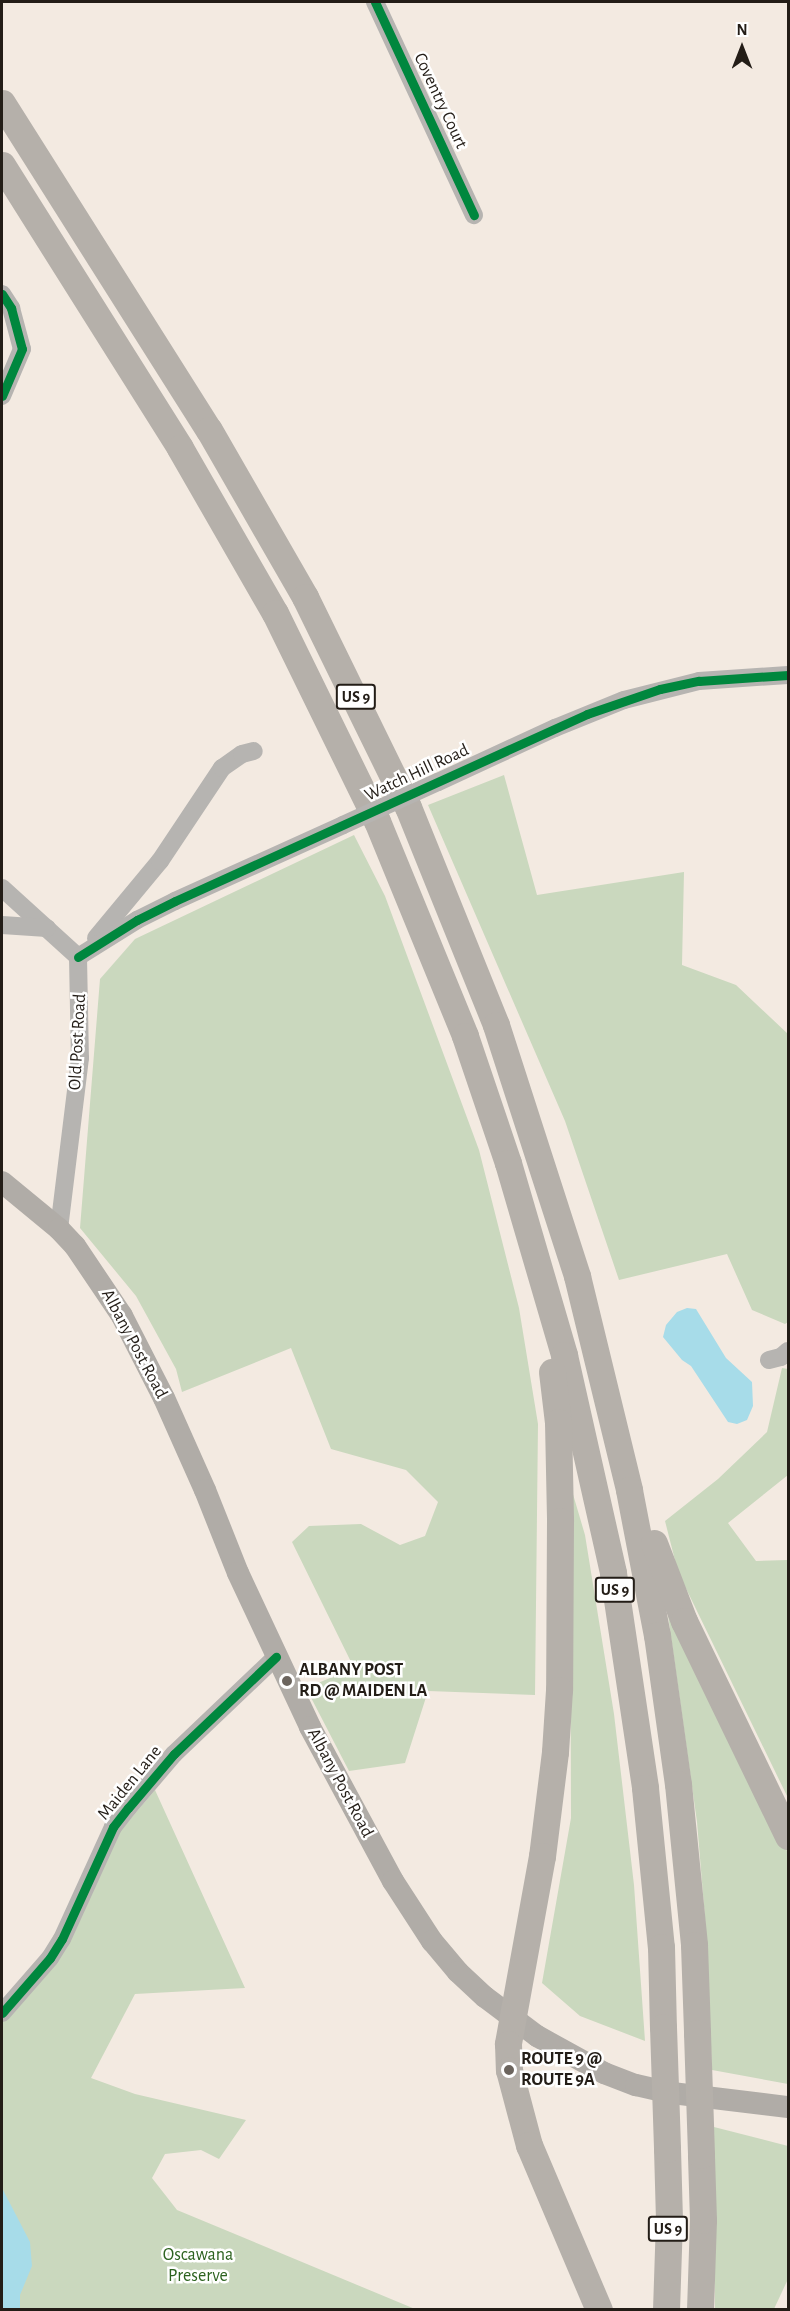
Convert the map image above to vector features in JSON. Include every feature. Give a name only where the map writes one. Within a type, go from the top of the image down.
[{"type":"highway","name":"US 9","points":[[2,103],[244,488],[305,597],[379,743],[429,854],[496,1025],[559,1216],[596,1345],[629,1490],[667,1705],[694,1945],[703,2220],[700,2310]]},
{"type":"highway","name":"US 9","points":[[2,165],[180,448],[301,663],[372,810],[420,923],[465,1036],[508,1163],[564,1355],[613,1573],[645,1788],[661,1947],[669,2220],[666,2310]]},
{"type":"highway","points":[[508,1163],[555,1390],[559,1500],[559,1690],[555,1752],[546,1835],[508,2044],[509,2070],[520,2120],[599,2310]]},
{"type":"highway","points":[[596,1345],[667,1581],[704,1664],[789,1836]]},
{"type":"main road","name":"Albany Post Road","points":[[2,1182],[59,1229],[106,1289],[141,1353],[205,1490],[238,1573],[276,1657],[372,1844],[414,1916],[458,1972],[514,2020],[571,2057],[636,2085],[672,2093],[789,2107]]},
{"type":"street","name":"Coventry Court","points":[[375,2],[474,215]]},
{"type":"street","points":[[2,294],[11,308],[22,350],[2,396]]},
{"type":"street","name":"Watch Hill Road","points":[[78,957],[137,920],[175,901],[566,723],[633,697],[699,681],[789,675]]},
{"type":"street","points":[[2,888],[78,957],[153,871],[222,768],[243,754],[254,751]]},
{"type":"street","points":[[2,925],[47,928]]},
{"type":"street","name":"Old Post Road","points":[[59,1229],[80,1058],[78,957]]},
{"type":"street","points":[[769,1359],[781,1357],[789,1351]]},
{"type":"street","name":"Maiden Lane","points":[[2,2013],[45,1965],[62,1939],[113,1827],[174,1754],[276,1657]]},
{"type":"green space","points":[[504,775],[537,895],[684,872],[682,965],[736,985],[788,1034],[788,1322],[785,1324],[752,1310],[727,1254],[619,1280],[565,1121],[428,805]]},
{"type":"green space","points":[[354,835],[385,896],[479,1150],[519,1308],[538,1424],[535,1695],[428,1691],[405,1763],[349,1771],[306,1688],[354,1668],[292,1542],[309,1526],[361,1524],[400,1545],[425,1536],[438,1502],[406,1470],[331,1449],[291,1348],[182,1392],[176,1369],[136,1296],[80,1228],[100,979],[135,939]]},
{"type":"green space","points":[[782,1368],[788,1369],[788,1475],[728,1523],[756,1561],[788,1560],[788,1798],[678,1572],[665,1521],[718,1479],[767,1432]]},
{"type":"green space","points":[[570,1484],[585,1535],[614,1714],[634,1885],[645,2041],[580,2016],[542,1983],[571,1818]]},
{"type":"green space","points":[[667,1608],[788,1853],[788,2084],[712,2070],[705,1918],[697,1822]]},
{"type":"green space","name":"Oscawana Preserve","points":[[155,1790],[245,1988],[135,1994],[91,2078],[135,2094],[246,2120],[219,2159],[201,2150],[165,2154],[152,2178],[177,2210],[415,2309],[2,2310],[2,2020],[115,1837]]},
{"type":"green space","points":[[714,2127],[788,2146],[788,2279],[774,2309],[715,2309]]},
{"type":"water","points":[[687,1308],[696,1309],[726,1358],[752,1382],[753,1406],[747,1420],[737,1424],[728,1422],[691,1366],[682,1360],[663,1337],[666,1325],[677,1312]]},
{"type":"water","points":[[2,2188],[30,2242],[32,2266],[20,2295],[20,2309],[2,2309]]},
{"type":"cycle path","points":[[375,2],[474,215]]},
{"type":"cycle path","points":[[2,294],[11,308],[22,349],[2,396]]},
{"type":"cycle path","points":[[78,957],[137,920],[175,901],[587,714],[660,689],[699,681],[788,675]]},
{"type":"cycle path","points":[[2,2013],[50,1958],[62,1939],[113,1827],[174,1754],[276,1657]]},
{"type":"place","name":"ALBANY POST RD @ MAIDEN LA","points":[[287,1681]]},
{"type":"place","name":"ROUTE 9 @ ROUTE 9A","points":[[509,2070]]}]
